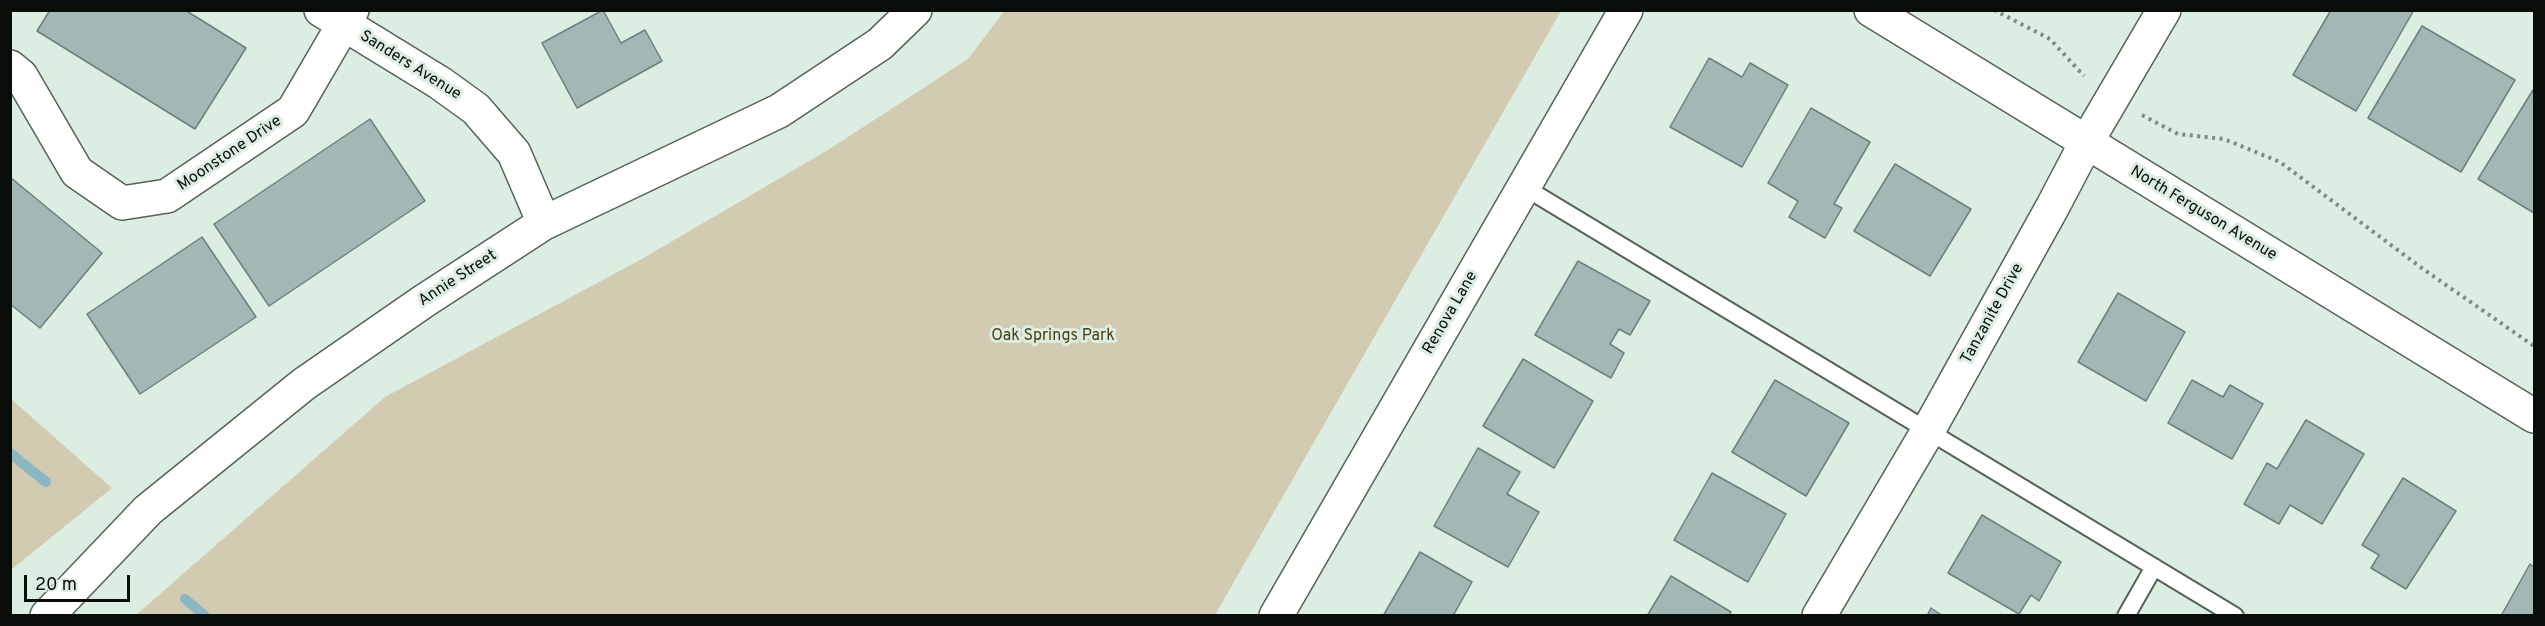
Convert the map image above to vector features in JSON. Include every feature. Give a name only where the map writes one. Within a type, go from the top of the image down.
[{"type":"street","name":"Annie Street","points":[[47,615],[148,510],[304,384],[424,301],[544,223],[779,111],[880,44],[915,10]]},
{"type":"street","name":"Renova Lane","points":[[1276,615],[1626,10]]},
{"type":"street","name":"North Ferguson Avenue","points":[[1871,10],[2535,416]]},
{"type":"street","name":"Tanzanite Drive","points":[[1819,615],[1928,431],[2054,206],[2086,143],[2164,10]]},
{"type":"street","name":"Sanders Avenue","points":[[339,15],[476,109],[514,153],[544,223]]},
{"type":"street","name":"Moonstone Drive","points":[[10,67],[21,76],[78,172],[122,203],[167,196],[293,111],[339,15]]},
{"type":"lane","points":[[1524,187],[2235,615]]},
{"type":"lane","points":[[2126,615],[2154,567]]},
{"type":"path","points":[[1994,10],[2050,39],[2089,82]]},
{"type":"path","points":[[2154,122],[2178,134],[2224,140],[2280,162],[2423,269],[2535,346]]},
{"type":"green space","name":"Oak Springs Park","points":[[1005,10],[1561,11],[1215,615],[136,615],[385,397],[640,260],[828,150],[968,59]]},
{"type":"green space","points":[[11,399],[112,488],[11,570]]},
{"type":"building","points":[[50,10],[185,10],[246,48],[195,129],[37,31]]},
{"type":"building","points":[[603,10],[621,43],[645,30],[662,61],[577,108],[542,43]]},
{"type":"building","points":[[2331,10],[2414,10],[2356,111],[2293,75]]},
{"type":"building","points":[[2422,26],[2515,80],[2461,172],[2368,118]]},
{"type":"building","points":[[1709,58],[1742,77],[1750,63],[1788,85],[1742,167],[1670,127]]},
{"type":"building","points":[[2534,91],[2534,213],[2478,179]]},
{"type":"building","points":[[1811,108],[1870,142],[1834,204],[1842,208],[1825,238],[1789,217],[1798,201],[1768,183]]},
{"type":"building","points":[[370,119],[425,201],[269,306],[214,224]]},
{"type":"building","points":[[1895,164],[1971,209],[1930,276],[1854,231]]},
{"type":"building","points":[[10,177],[102,253],[40,328],[10,304]]},
{"type":"building","points":[[202,237],[256,317],[140,394],[87,314]]},
{"type":"building","points":[[1578,261],[1650,301],[1630,335],[1619,329],[1610,344],[1624,353],[1611,378],[1535,335]]},
{"type":"building","points":[[2118,293],[2185,332],[2146,401],[2078,362]]},
{"type":"building","points":[[1523,359],[1593,401],[1554,468],[1483,426]]},
{"type":"building","points":[[1775,380],[1849,423],[1806,496],[1732,452]]},
{"type":"building","points":[[2192,380],[2223,397],[2230,385],[2263,404],[2232,459],[2168,423]]},
{"type":"building","points":[[2306,420],[2364,454],[2322,524],[2290,505],[2279,524],[2244,504],[2267,463],[2277,469]]},
{"type":"building","points":[[1478,448],[1520,472],[1507,494],[1539,512],[1508,567],[1434,526]]},
{"type":"building","points":[[1712,473],[1786,514],[1748,582],[1674,540]]},
{"type":"building","points":[[2403,478],[2456,511],[2406,589],[2371,568],[2379,555],[2362,545]]},
{"type":"building","points":[[1982,515],[2061,562],[2039,601],[2031,595],[2019,614],[1948,573]]},
{"type":"building","points":[[1420,552],[1472,582],[1453,616],[1383,616]]},
{"type":"building","points":[[2530,564],[2534,567],[2534,616],[2501,616]]},
{"type":"building","points":[[1671,576],[1731,612],[1729,616],[1647,616]]},
{"type":"building","points":[[1931,608],[1943,616],[1927,616]]},
{"type":"waterway","points":[[10,453],[46,482]]},
{"type":"waterway","points":[[185,599],[205,616]]}]
